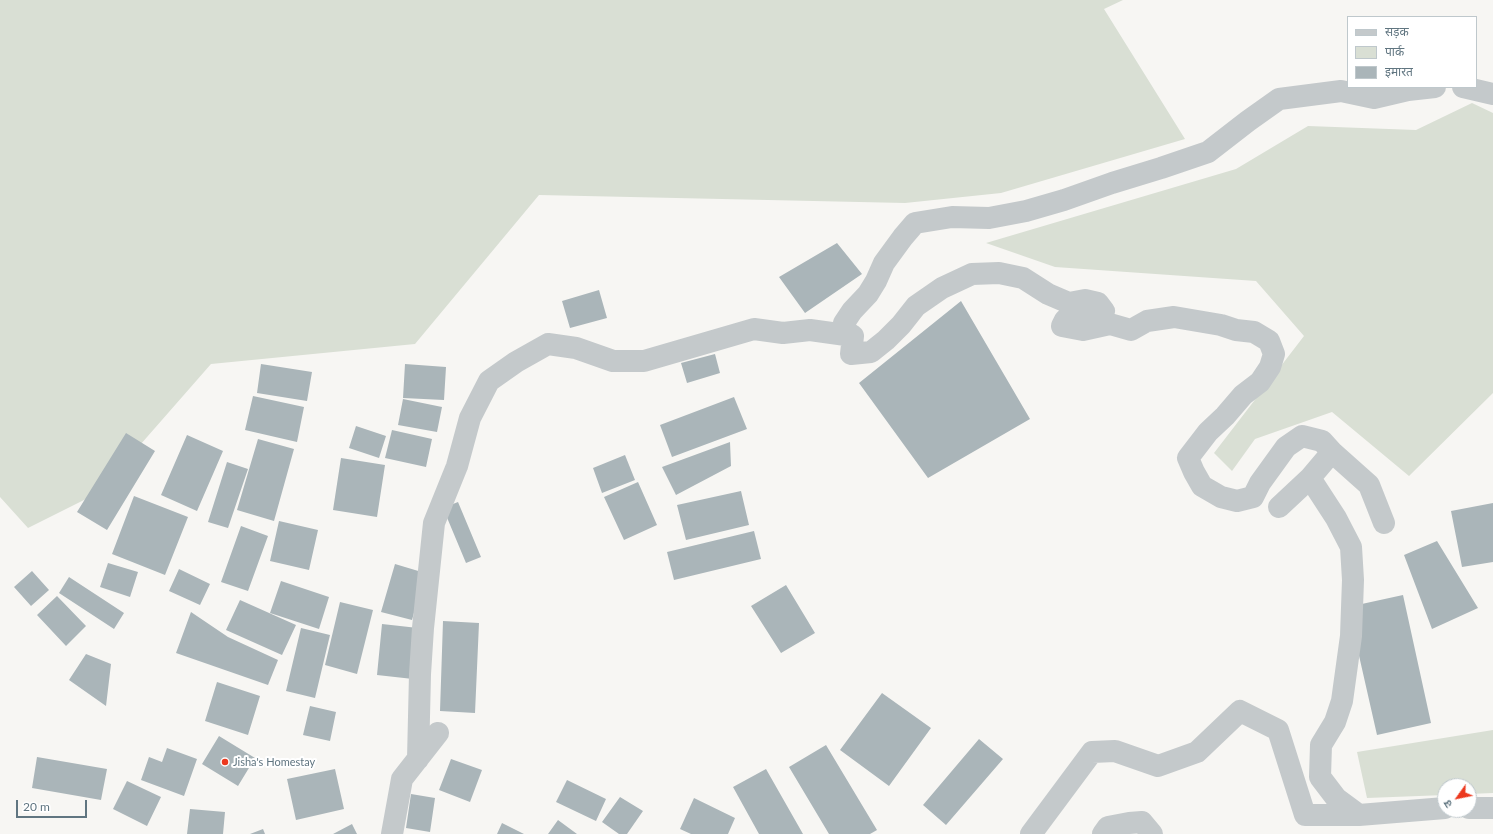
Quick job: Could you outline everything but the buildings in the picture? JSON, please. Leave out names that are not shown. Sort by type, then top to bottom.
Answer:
[{"type":"street","points":[[853,336],[843,329],[844,323],[868,294],[884,263],[903,237],[916,224],[952,217],[989,218],[1026,211],[1064,200],[1208,152],[1279,99],[1341,91],[1374,98],[1408,90],[1426,88]]},
{"type":"street","points":[[1467,88],[1493,94]]},
{"type":"street","points":[[853,336],[851,354],[871,352],[886,340],[916,306],[942,288],[972,274],[999,274],[1024,278],[1048,294],[1070,302],[1085,300],[1098,303],[1104,311],[1101,317],[1079,316],[1065,320],[1062,326],[1083,330],[1110,324],[1131,330],[1147,321],[1174,317],[1221,325],[1236,330],[1254,332],[1269,342],[1274,354],[1270,367],[1260,382],[1243,395],[1225,416],[1208,432],[1188,458],[1202,486],[1221,497],[1237,501],[1253,497],[1260,483],[1286,447],[1302,436],[1322,441],[1369,485],[1384,523]]},
{"type":"street","points":[[418,760],[420,674],[423,628],[434,523],[457,466],[470,418],[490,382],[516,362],[548,344],[576,348],[613,361],[644,360],[754,329],[783,333],[810,330],[853,336]]},
{"type":"street","points":[[1279,507],[1310,478],[1332,452]]},
{"type":"street","points":[[1310,478],[1336,518],[1351,547],[1353,580],[1351,636],[1342,701],[1335,722],[1321,745],[1320,778],[1336,798],[1359,815]]},
{"type":"street","points":[[1031,834],[1092,752],[1115,751],[1158,766],[1197,752],[1240,711],[1278,730],[1305,815],[1359,815],[1437,809]]},
{"type":"street","points":[[392,834],[402,780],[438,733]]},
{"type":"street","points":[[1477,808],[1493,808]]},
{"type":"street","points":[[1104,834],[1108,827],[1142,822],[1152,834]]},
{"type":"green space","points":[[0,0],[1123,0],[1104,9],[1185,139],[1001,193],[905,203],[539,195],[415,344],[211,364],[98,493],[28,528],[0,497]]},
{"type":"green space","points":[[1472,103],[1493,113],[1493,393],[1409,476],[1332,412],[1255,439],[1232,471],[1214,453],[1304,336],[1256,281],[1055,267],[986,243],[1236,169],[1308,126],[1416,130]]},
{"type":"green space","points":[[1493,730],[1493,793],[1477,794],[1477,778],[1437,778],[1437,795],[1367,798],[1357,752]]},
{"type":"place","name":"Jisha's Homestay","points":[[225,762]]}]
